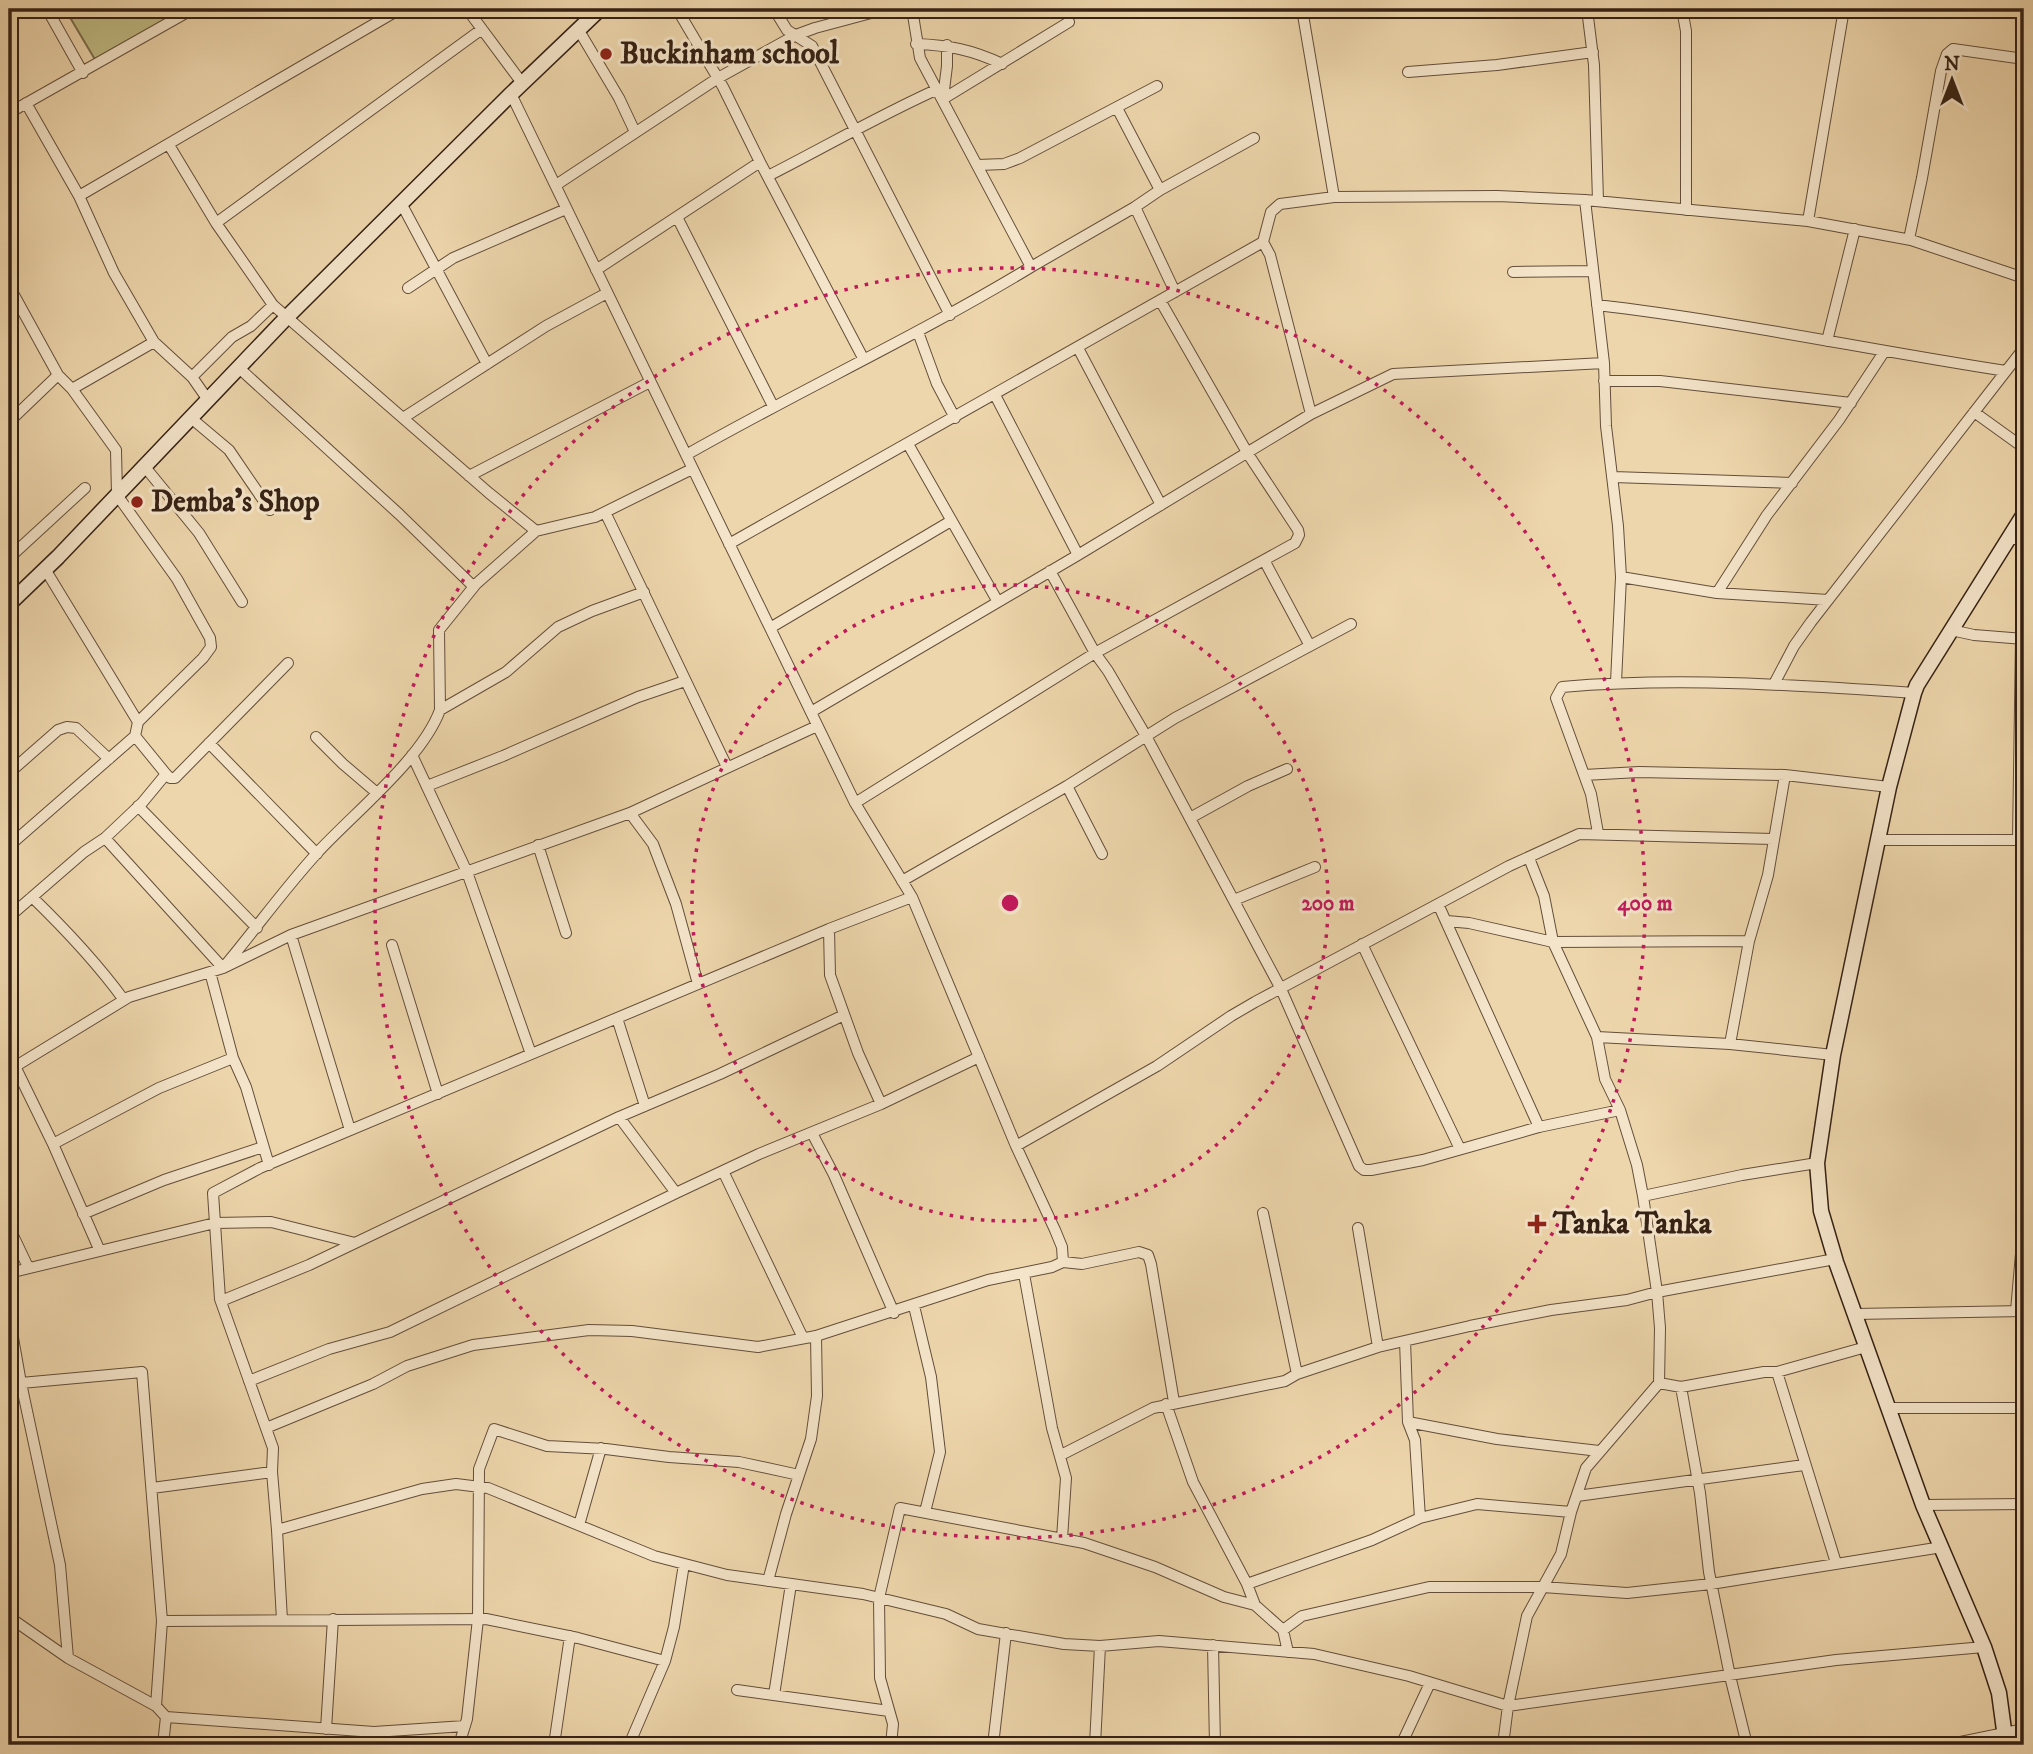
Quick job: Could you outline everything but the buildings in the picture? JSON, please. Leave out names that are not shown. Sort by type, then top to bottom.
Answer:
[{"type":"street","points":[[47,9],[83,73]]},
{"type":"street","points":[[9,113],[193,9]]},
{"type":"street","points":[[79,196],[400,9]]},
{"type":"street","points":[[467,9],[482,29],[516,88],[566,209],[855,803],[912,897],[1016,1146],[1055,1230],[1062,1247],[1063,1262]]},
{"type":"street","points":[[9,604],[145,467],[286,318],[516,88],[600,9]]},
{"type":"street","points":[[677,9],[718,78],[863,358]]},
{"type":"street","points":[[774,9],[787,30],[812,46],[950,315]]},
{"type":"street","points":[[556,185],[718,78],[796,35],[886,9]]},
{"type":"street","points":[[912,9],[920,58],[1031,267]]},
{"type":"street","points":[[1302,9],[1334,197]]},
{"type":"street","points":[[1587,9],[1593,52],[1598,201]]},
{"type":"street","points":[[1682,9],[1686,31],[1686,211]]},
{"type":"street","points":[[1808,221],[1844,9]]},
{"type":"street","points":[[768,176],[897,107],[940,94],[1002,64],[1069,22]]},
{"type":"street","points":[[216,223],[482,29]]},
{"type":"street","points":[[578,29],[619,97],[635,132]]},
{"type":"street","points":[[916,44],[947,45],[977,52],[1002,64]]},
{"type":"street","points":[[940,94],[947,65],[947,45]]},
{"type":"street","points":[[1909,239],[1941,71],[1947,54],[1953,49],[2024,59]]},
{"type":"street","points":[[1408,72],[1497,65],[1593,52]]},
{"type":"street","points":[[978,166],[1004,164],[1020,158],[1157,86]]},
{"type":"street","points":[[26,103],[79,196],[114,273],[154,342],[192,377],[208,400]]},
{"type":"street","points":[[1117,107],[1160,190]]},
{"type":"street","points":[[686,455],[863,358],[950,315],[1160,190],[1254,138]]},
{"type":"street","points":[[169,145],[216,223],[273,305],[536,531]]},
{"type":"street","points":[[596,270],[760,162]]},
{"type":"street","points":[[1311,414],[1270,256],[1263,242],[1271,212],[1280,204],[1334,197],[1497,196],[1598,201],[1686,211],[1719,211],[1808,221],[1909,239],[2024,278]]},
{"type":"street","points":[[1585,200],[1604,363],[1621,577],[1616,682]]},
{"type":"street","points":[[401,203],[438,268],[486,364]]},
{"type":"street","points":[[1135,207],[1175,292]]},
{"type":"street","points":[[408,288],[453,258],[566,209]]},
{"type":"street","points":[[677,217],[773,406]]},
{"type":"street","points":[[1828,341],[1855,229]]},
{"type":"street","points":[[729,544],[1263,242]]},
{"type":"street","points":[[1513,272],[1593,271]]},
{"type":"street","points":[[9,286],[58,375],[72,389],[116,450],[117,495],[177,579],[210,638],[211,647],[138,722],[135,736],[9,846]]},
{"type":"street","points":[[403,418],[545,326],[607,293]]},
{"type":"street","points":[[855,803],[1095,653],[1295,543],[1299,535],[1267,480],[1248,454],[1161,302]]},
{"type":"street","points":[[192,377],[232,337],[251,326],[273,305]]},
{"type":"street","points":[[1597,306],[1675,314],[2006,371]]},
{"type":"street","points":[[918,332],[937,384],[955,418]]},
{"type":"street","points":[[72,389],[154,342]]},
{"type":"street","points":[[1078,348],[1161,505]]},
{"type":"street","points":[[1774,684],[1794,646],[1828,600],[2024,348]]},
{"type":"street","points":[[1717,593],[1767,515],[1851,403],[1884,352]]},
{"type":"street","points":[[811,712],[1248,454],[1311,414],[1393,374],[1604,363]]},
{"type":"street","points":[[239,368],[474,586]]},
{"type":"street","points":[[9,422],[58,375]]},
{"type":"street","points":[[1604,380],[1660,381],[1851,403]]},
{"type":"street","points":[[469,476],[650,382]]},
{"type":"street","points":[[995,395],[1078,555]]},
{"type":"street","points":[[1974,412],[2024,448]]},
{"type":"street","points":[[191,418],[229,450],[270,510]]},
{"type":"street","points":[[908,444],[998,602]]},
{"type":"street","points":[[145,467],[199,533],[242,602]]},
{"type":"street","points":[[223,968],[317,854],[412,755],[436,720],[440,710],[439,630],[474,586],[536,531],[595,517],[692,469]]},
{"type":"street","points":[[1613,477],[1792,483]]},
{"type":"street","points":[[9,558],[85,488]]},
{"type":"street","points":[[605,512],[727,767]]},
{"type":"street","points":[[2006,1740],[1998,1693],[1984,1647],[1923,1505],[1835,1259],[1821,1210],[1817,1163],[1833,1055],[1877,840],[1914,693],[2024,513]]},
{"type":"street","points":[[770,628],[951,520]]},
{"type":"street","points":[[2008,539],[2024,539]]},
{"type":"street","points":[[1264,560],[1310,646]]},
{"type":"street","points":[[45,569],[138,722]]},
{"type":"street","points":[[1051,571],[1095,653],[1146,736],[1280,989],[1359,1166],[1364,1170],[1423,1160],[1539,1126],[1620,1110]]},
{"type":"street","points":[[1621,577],[1717,593],[1828,600]]},
{"type":"street","points":[[440,710],[506,672],[558,627],[644,592]]},
{"type":"street","points":[[902,881],[1067,786],[1146,736],[1350,624]]},
{"type":"street","points":[[1877,840],[2021,840],[2023,639],[1951,631]]},
{"type":"street","points":[[135,736],[166,774],[175,778],[288,663]]},
{"type":"street","points":[[427,786],[638,697],[685,681]]},
{"type":"street","points":[[1598,833],[1591,794],[1556,698],[1562,687],[1616,682],[1774,684],[1914,693]]},
{"type":"street","points":[[99,1249],[53,1144],[11,1059],[124,1000],[223,968],[291,935],[630,813],[817,726]]},
{"type":"street","points":[[9,774],[58,730],[67,727],[75,728],[109,759]]},
{"type":"street","points":[[316,737],[377,793]]},
{"type":"street","points":[[209,743],[317,854]]},
{"type":"street","points":[[412,755],[467,872],[531,1054]]},
{"type":"street","points":[[1190,818],[1248,786],[1287,769]]},
{"type":"street","points":[[1584,775],[1639,772],[1785,775],[1889,787]]},
{"type":"street","points":[[9,917],[105,838],[138,807],[166,774]]},
{"type":"street","points":[[1730,1044],[1749,941],[1768,875],[1785,775]]},
{"type":"street","points":[[1067,786],[1102,854]]},
{"type":"street","points":[[138,807],[257,928]]},
{"type":"street","points":[[630,813],[653,844],[676,904],[698,984]]},
{"type":"street","points":[[1016,1146],[1157,1066],[1231,1016],[1509,866],[1579,834],[1773,839]]},
{"type":"street","points":[[105,838],[223,968]]},
{"type":"street","points":[[538,845],[566,933]]},
{"type":"street","points":[[1503,1745],[1508,1706],[1527,1616],[1561,1555],[1571,1512],[1586,1468],[1659,1383],[1660,1328],[1657,1292],[1637,1165],[1620,1110],[1605,1079],[1597,1037],[1553,942],[1544,896],[1529,858]]},
{"type":"street","points":[[1234,901],[1315,867]]},
{"type":"street","points":[[32,897],[59,923],[124,1000]]},
{"type":"street","points":[[282,1620],[272,1472],[273,1448],[221,1301],[213,1193],[350,1130],[829,929],[912,897]]},
{"type":"street","points":[[1438,904],[1539,1126]]},
{"type":"street","points":[[1447,921],[1469,923],[1553,942],[1749,941]]},
{"type":"street","points":[[829,929],[830,975],[881,1104]]},
{"type":"street","points":[[291,935],[350,1130]]},
{"type":"street","points":[[1362,944],[1460,1149]]},
{"type":"street","points":[[392,945],[438,1094]]},
{"type":"street","points":[[210,972],[233,1058],[246,1087],[269,1165]]},
{"type":"street","points":[[221,1301],[309,1265],[619,1117],[844,1015]]},
{"type":"street","points":[[617,1018],[645,1106]]},
{"type":"street","points":[[1597,1037],[1730,1044],[1833,1055]]},
{"type":"street","points":[[249,1381],[329,1349],[390,1332],[723,1171],[881,1104],[979,1057]]},
{"type":"street","points":[[53,1144],[159,1088],[233,1058]]},
{"type":"street","points":[[619,1117],[676,1193]]},
{"type":"street","points":[[812,1133],[834,1175],[894,1313]]},
{"type":"street","points":[[83,1213],[164,1180],[263,1147]]},
{"type":"street","points":[[1643,1196],[1742,1175],[1817,1163]]},
{"type":"street","points":[[723,1171],[803,1338]]},
{"type":"street","points":[[1263,1213],[1297,1374]]},
{"type":"street","points":[[1855,1314],[2020,1311],[2024,1219]]},
{"type":"street","points":[[9,1273],[215,1223],[271,1223],[355,1243]]},
{"type":"street","points":[[9,1227],[28,1268]]},
{"type":"street","points":[[1358,1228],[1378,1347]]},
{"type":"street","points":[[266,1428],[373,1384],[407,1366],[473,1345],[589,1330],[632,1331],[758,1347],[816,1336],[894,1313],[988,1280],[1052,1268],[1063,1262],[1082,1264],[1139,1252],[1148,1255],[1161,1318],[1170,1403],[1193,1482],[1247,1584],[1255,1605]]},
{"type":"street","points":[[1061,1455],[1153,1408],[1285,1381],[1297,1374],[1405,1340],[1551,1310],[1627,1300],[1835,1259]]},
{"type":"street","points":[[1024,1274],[1052,1428],[1066,1478],[1062,1539]]},
{"type":"street","points":[[914,1306],[931,1377],[940,1452],[925,1512]]},
{"type":"street","points":[[9,1315],[60,1565],[68,1658]]},
{"type":"street","points":[[768,1581],[786,1514],[811,1439],[817,1396],[816,1336]]},
{"type":"street","points":[[1405,1340],[1408,1422],[1415,1440],[1420,1518]]},
{"type":"street","points":[[1659,1383],[1681,1387],[1764,1372],[1777,1373],[1866,1347]]},
{"type":"street","points":[[21,1383],[142,1372],[162,1621],[156,1706]]},
{"type":"street","points":[[1777,1373],[1836,1563]]},
{"type":"street","points":[[1681,1387],[1711,1584],[1747,1745]]},
{"type":"street","points":[[1888,1408],[2024,1408]]},
{"type":"street","points":[[1408,1422],[1497,1439],[1599,1451]]},
{"type":"street","points":[[501,1745],[460,1743],[465,1726],[478,1619],[479,1469],[494,1429],[547,1446],[601,1448],[739,1462],[799,1475]]},
{"type":"street","points":[[579,1525],[601,1448]]},
{"type":"street","points":[[1577,1496],[1804,1465]]},
{"type":"street","points":[[152,1488],[272,1472]]},
{"type":"street","points":[[277,1530],[422,1489],[456,1484],[478,1486],[654,1556],[727,1575],[879,1598],[946,1614],[978,1629],[1064,1644],[1100,1646],[1160,1641],[1314,1654],[1508,1706],[1836,1660],[1984,1647]]},
{"type":"street","points":[[1247,1584],[1372,1539],[1420,1518],[1478,1504],[1571,1512]]},
{"type":"street","points":[[1923,1505],[2024,1504]]},
{"type":"street","points":[[891,1745],[892,1724],[880,1678],[879,1598],[901,1508],[1084,1544],[1155,1567],[1224,1597],[1255,1605],[1283,1630],[1288,1652]]},
{"type":"street","points":[[1283,1630],[1302,1616],[1429,1587],[1543,1587],[1627,1593],[1711,1584],[1942,1547]]},
{"type":"street","points":[[629,1745],[665,1661],[674,1627],[684,1564]]},
{"type":"street","points":[[774,1695],[791,1584]]},
{"type":"street","points":[[9,1617],[68,1658],[156,1706],[166,1717],[374,1732],[465,1726]]},
{"type":"street","points":[[326,1729],[333,1619]]},
{"type":"street","points":[[162,1621],[478,1619],[570,1636],[665,1661]]},
{"type":"street","points":[[993,1745],[1006,1633]]},
{"type":"street","points":[[554,1745],[570,1636]]},
{"type":"street","points":[[1213,1645],[1215,1745]]},
{"type":"street","points":[[1095,1745],[1100,1646]]},
{"type":"street","points":[[1401,1745],[1430,1683]]},
{"type":"street","points":[[737,1690],[889,1711]]},
{"type":"street","points":[[163,1745],[166,1717]]},
{"type":"street","points":[[1946,1745],[2006,1740],[2024,1729]]},
{"type":"shaded area","points":[[65,9],[187,9],[97,63]]},
{"type":"place","name":"Buckinham school","points":[[606,54]]},
{"type":"place","name":"Demba's Shop","points":[[137,502]]},
{"type":"place","name":"Tanka Tanka","points":[[1537,1224]]}]
